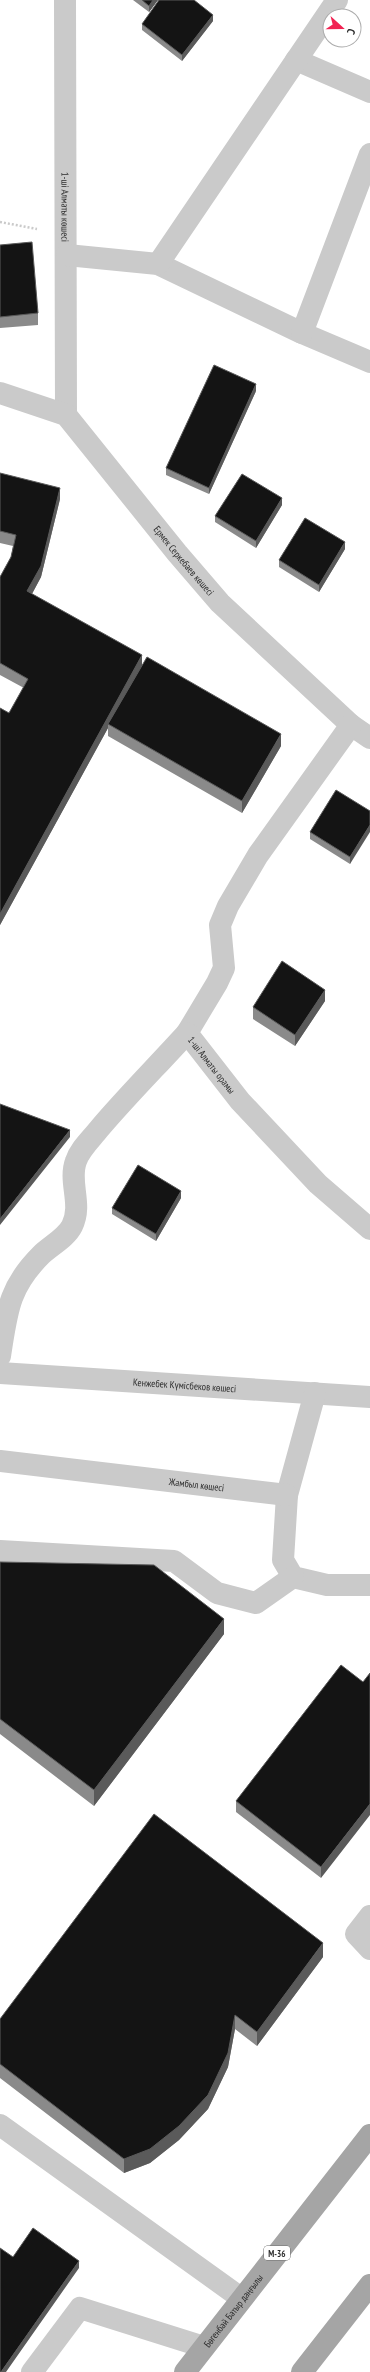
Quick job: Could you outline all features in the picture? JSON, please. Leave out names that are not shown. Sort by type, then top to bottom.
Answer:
[{"type":"main road","name":"Бөгенбай Батыр даңғылы","points":[[185,2372],[241,2298],[370,2135]]},
{"type":"main road","points":[[302,2372],[370,2285]]},
{"type":"street","name":"1-ші Алматы көшесі","points":[[65,0],[66,415]]},
{"type":"street","points":[[158,264],[337,0]]},
{"type":"street","points":[[296,60],[370,92]]},
{"type":"street","points":[[302,333],[370,154]]},
{"type":"street","points":[[66,244],[158,264],[302,333],[370,362]]},
{"type":"street","points":[[0,393],[66,415]]},
{"type":"street","name":"Ермек Серкебаев көшесі","points":[[66,415],[177,553],[220,603],[352,725],[370,738]]},
{"type":"street","name":"1-ші Алматы орамы","points":[[352,725],[258,855],[228,906],[220,925],[224,968],[217,983],[187,1033],[240,1100],[261,1123],[318,1184],[370,1229]]},
{"type":"street","points":[[0,1356],[7,1312],[13,1291],[29,1267],[51,1245],[65,1235],[75,1219],[78,1209],[74,1171],[80,1152],[114,1112],[187,1033]]},
{"type":"street","name":"Кенжебек Күмісбеков көшесі","points":[[0,1373],[315,1392],[370,1397]]},
{"type":"street","points":[[293,1577],[284,1560],[287,1495],[315,1392]]},
{"type":"street","name":"Жамбыл көшесі","points":[[0,1461],[287,1495]]},
{"type":"street","points":[[0,1551],[174,1561],[217,1593],[256,1603],[293,1577],[327,1584],[370,1585]]},
{"type":"street","points":[[370,1916],[356,1934],[370,1949]]},
{"type":"street","points":[[0,2125],[241,2298]]},
{"type":"street","points":[[32,2372],[80,2308],[204,2347]]},
{"type":"path","points":[[0,222],[66,244]]},
{"type":"building","points":[[142,0],[153,0],[149,6]]},
{"type":"building","points":[[159,0],[194,0],[213,15],[182,55],[142,24]]},
{"type":"building","points":[[32,242],[38,313],[0,317],[0,245]]},
{"type":"building","points":[[214,365],[256,384],[209,488],[166,468]]},
{"type":"building","points":[[0,473],[60,488],[41,566],[27,591],[142,655],[0,914],[0,708],[9,713],[28,679],[0,663],[0,577],[11,557],[16,535],[0,531]]},
{"type":"building","points":[[242,474],[282,498],[256,541],[215,516]]},
{"type":"building","points":[[305,518],[345,542],[319,585],[279,560]]},
{"type":"building","points":[[147,657],[281,734],[242,801],[108,724]]},
{"type":"building","points":[[336,790],[370,811],[370,825],[350,857],[310,832]]},
{"type":"building","points":[[282,961],[325,990],[295,1035],[253,1007]]},
{"type":"building","points":[[0,1104],[70,1130],[0,1219]]},
{"type":"building","points":[[138,1165],[181,1191],[156,1234],[112,1208]]},
{"type":"building","points":[[0,1562],[154,1565],[224,1619],[94,1790],[0,1719]]},
{"type":"building","points":[[341,1665],[363,1682],[370,1673],[370,1804],[321,1867],[236,1801]]},
{"type":"building","points":[[154,1814],[323,1943],[257,2032],[235,2015],[228,2053],[208,2095],[179,2126],[150,2149],[124,2159],[0,2064],[0,2019]]},
{"type":"building","points":[[33,2228],[79,2261],[0,2372],[0,2248],[13,2257]]}]
